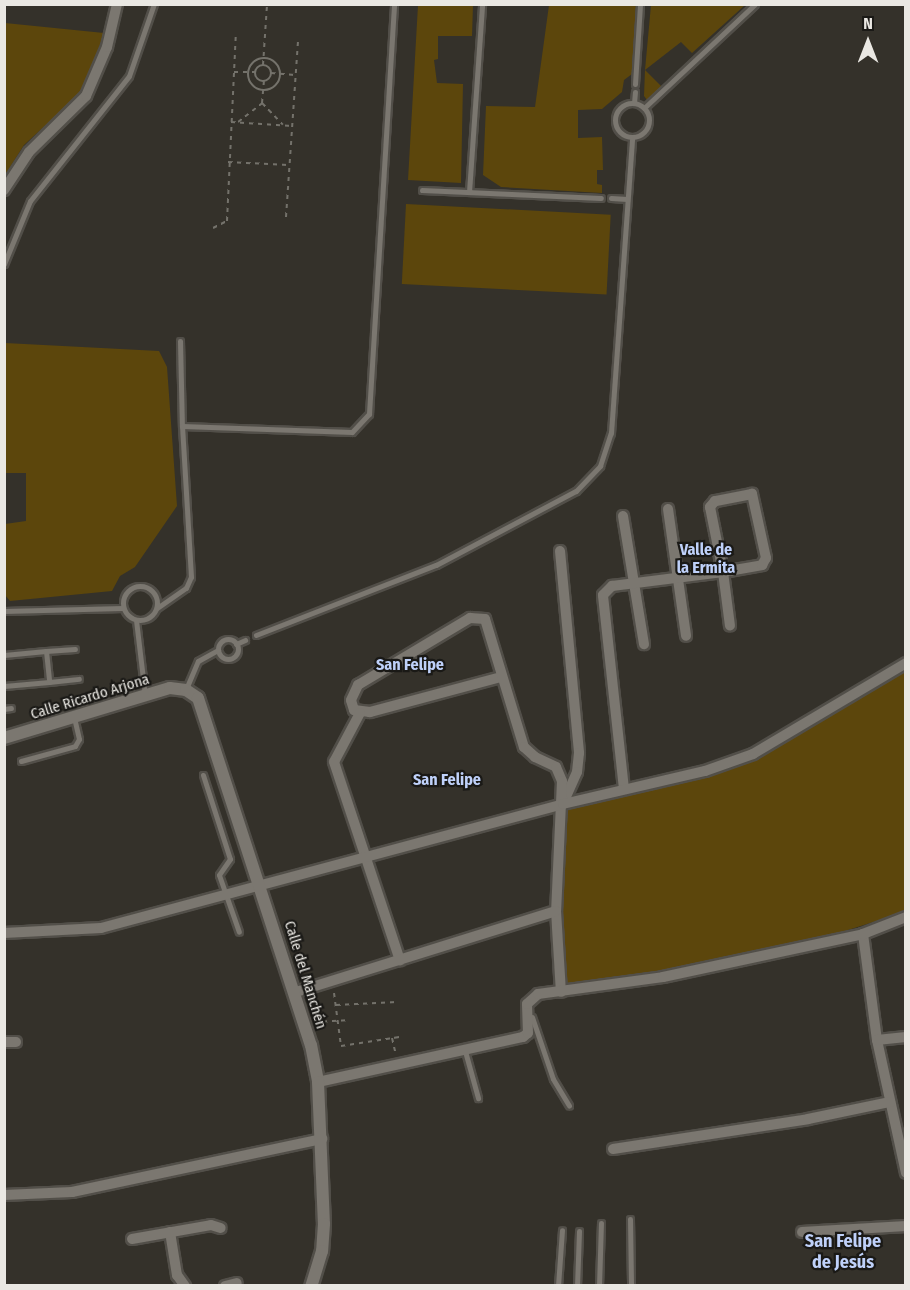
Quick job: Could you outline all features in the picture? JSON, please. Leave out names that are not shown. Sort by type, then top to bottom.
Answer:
[{"type":"street","points":[[4,190],[29,152],[86,96],[107,47],[117,4]]},
{"type":"street","points":[[624,789],[602,602],[606,589],[723,572],[762,565],[766,558],[752,494],[711,503],[723,572],[730,626]]},
{"type":"street","points":[[668,509],[686,636]]},
{"type":"street","points":[[623,516],[644,644]]},
{"type":"street","points":[[560,551],[579,753],[577,772],[562,804]]},
{"type":"street","points":[[360,713],[351,700],[358,685],[470,618],[478,616],[488,622],[501,677],[512,697],[527,751],[559,771],[562,804],[556,911],[561,992]]},
{"type":"street","points":[[4,933],[101,928],[562,804],[705,771],[753,754],[906,663]]},
{"type":"street","points":[[400,960],[334,762],[360,713],[501,677]]},
{"type":"street","name":"Calle Ricardo Arjona","points":[[4,738],[170,688],[186,690]]},
{"type":"street","name":"Calle del Manchén","points":[[186,690],[198,698],[210,726],[296,992],[318,1082],[322,1251],[310,1286]]},
{"type":"street","points":[[296,992],[556,911]]},
{"type":"street","points":[[318,1082],[399,1066],[526,1036],[526,1008],[535,995],[663,977],[863,933],[906,917]]},
{"type":"street","points":[[863,933],[877,1040],[906,1173]]},
{"type":"street","points":[[877,1040],[906,1037]]},
{"type":"street","points":[[613,1149],[808,1119],[890,1102]]},
{"type":"street","points":[[4,1195],[72,1192],[321,1139]]},
{"type":"street","points":[[132,1239],[211,1225],[221,1228]]},
{"type":"street","points":[[802,1232],[906,1226]]},
{"type":"street","points":[[170,1232],[177,1275],[185,1286]]},
{"type":"street","points":[[225,1286],[237,1283]]},
{"type":"lane","points":[[4,264],[30,201],[129,76],[154,4]]},
{"type":"lane","points":[[182,426],[352,432],[369,414],[394,4]]},
{"type":"lane","points":[[469,192],[482,4]]},
{"type":"lane","points":[[635,84],[640,4]]},
{"type":"lane","points":[[644,108],[755,4]]},
{"type":"lane","points":[[634,103],[635,92]]},
{"type":"lane","points":[[632,138],[619,133],[614,120],[620,108],[634,103],[644,108]]},
{"type":"lane","points":[[632,138],[648,127],[644,108]]},
{"type":"lane","points":[[256,635],[436,565],[576,491],[590,480],[600,466],[611,433],[632,138]]},
{"type":"lane","points":[[422,190],[602,198]]},
{"type":"lane","points":[[611,198],[627,199]]},
{"type":"lane","points":[[136,620],[145,620],[157,608],[186,588],[191,576],[182,426],[180,341]]},
{"type":"lane","points":[[123,608],[127,591],[144,586],[156,598],[157,608]]},
{"type":"lane","points":[[4,611],[123,608],[136,620],[145,696]]},
{"type":"lane","points":[[186,690],[198,661],[218,651],[225,640],[236,644],[245,640]]},
{"type":"lane","points":[[218,651],[223,658],[234,658],[236,644]]},
{"type":"lane","points":[[4,655],[75,649]]},
{"type":"lane","points":[[46,651],[49,682]]},
{"type":"lane","points":[[4,686],[79,679]]},
{"type":"lane","points":[[21,760],[75,746],[79,739],[74,717]]},
{"type":"lane","points":[[203,775],[230,859],[230,866],[219,875],[224,896],[239,932]]},
{"type":"lane","points":[[526,1008],[553,1079],[569,1106]]},
{"type":"lane","points":[[465,1051],[477,1098]]},
{"type":"lane","points":[[630,1219],[631,1286]]},
{"type":"lane","points":[[599,1286],[602,1223]]},
{"type":"lane","points":[[558,1286],[562,1230]]},
{"type":"lane","points":[[577,1286],[579,1231]]},
{"type":"path","points":[[234,72],[255,72],[263,65],[267,4]]},
{"type":"path","points":[[213,228],[226,221],[236,33]]},
{"type":"path","points":[[286,217],[298,39]]},
{"type":"path","points":[[264,57],[277,63],[280,74],[274,87],[263,90],[251,84],[247,73],[253,61],[264,57]]},
{"type":"path","points":[[263,65],[271,73],[296,75]]},
{"type":"path","points":[[255,72],[264,81]]},
{"type":"path","points":[[238,122],[262,103],[264,81],[271,73]]},
{"type":"path","points":[[262,103],[283,125]]},
{"type":"path","points":[[231,122],[292,126]]},
{"type":"path","points":[[228,162],[290,165]]},
{"type":"path","points":[[332,981],[341,1046],[399,1037]]},
{"type":"path","points":[[336,1005],[397,1002]]},
{"type":"path","points":[[305,1023],[346,1020]]},
{"type":"path","points":[[392,1038],[399,1066]]},
{"type":"shaded area","points":[[418,5],[473,5],[472,36],[438,36],[438,59],[434,60],[437,83],[463,84],[461,183],[408,180]]},
{"type":"shaded area","points":[[549,5],[636,5],[632,74],[624,80],[622,92],[602,109],[578,110],[578,138],[602,137],[603,170],[597,170],[597,184],[602,185],[602,193],[501,187],[483,175],[486,106],[535,107]]},
{"type":"shaded area","points":[[651,5],[745,5],[692,53],[681,42],[645,70]]},
{"type":"shaded area","points":[[5,23],[104,33],[85,89],[24,145],[5,175]]},
{"type":"shaded area","points":[[645,70],[663,88],[647,100],[644,96]]},
{"type":"shaded area","points":[[406,204],[611,215],[607,295],[402,284]]},
{"type":"shaded area","points":[[5,343],[159,351],[167,367],[177,506],[135,567],[120,576],[112,591],[10,601],[5,595],[5,524],[26,521],[26,473],[5,473]]},
{"type":"shaded area","points":[[905,665],[905,912],[810,942],[692,969],[565,990],[561,966],[563,806],[755,755]]},
{"type":"district","name":"Valle de la Ermita","points":[[706,559]]},
{"type":"district","name":"San Felipe","points":[[410,665]]},
{"type":"district","name":"San Felipe","points":[[447,780]]},
{"type":"district","name":"San Felipe de Jesús","points":[[843,1252]]}]
